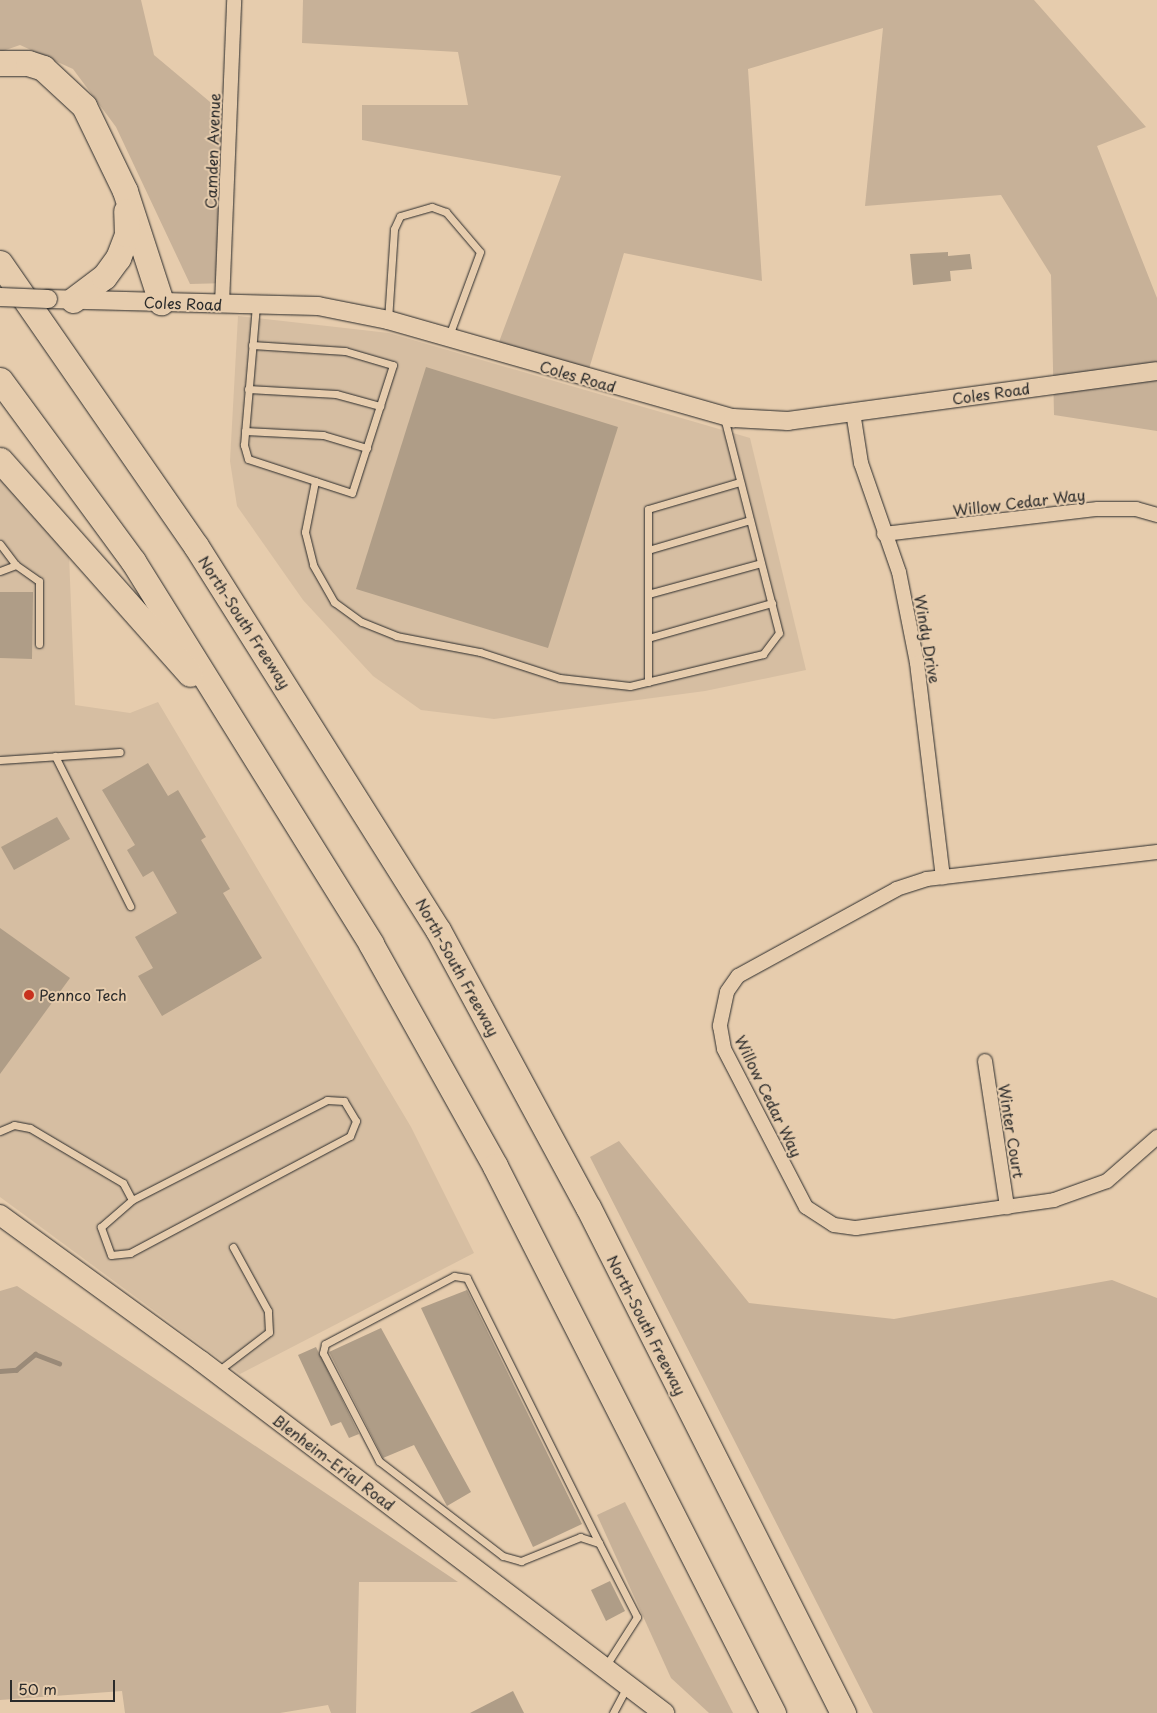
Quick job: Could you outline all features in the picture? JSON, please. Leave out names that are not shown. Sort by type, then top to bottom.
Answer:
[{"type":"highway","points":[[0,64],[28,63],[43,68],[84,106],[125,191],[161,302]]},
{"type":"highway","points":[[73,300],[104,277],[118,258],[127,234],[125,191]]},
{"type":"highway","name":"North-South Freeway","points":[[0,263],[196,546],[438,930],[588,1207],[843,1713]]},
{"type":"highway","points":[[0,380],[133,561],[246,738],[371,944],[495,1166],[773,1713]]},
{"type":"highway","points":[[0,460],[246,738]]},
{"type":"highway","points":[[754,1536],[858,1713]]},
{"type":"main road","name":"Blenheim-Erial Road","points":[[0,1215],[216,1372],[664,1713]]},
{"type":"street","name":"Camden Avenue","points":[[222,304],[234,0]]},
{"type":"street","name":"Coles Road","points":[[0,297],[318,306],[388,320],[724,417],[788,421],[1157,371]]},
{"type":"street","name":"Windy Drive","points":[[853,412],[860,463],[899,572],[917,663],[943,877]]},
{"type":"street","name":"Willow Cedar Way","points":[[884,534],[1098,509],[1136,509],[1157,515]]},
{"type":"street","name":"Willow Cedar Way","points":[[1157,852],[943,877],[859,907],[738,976],[720,1013],[724,1049],[806,1207],[834,1225],[856,1228],[1054,1200],[1107,1181],[1157,1138]]},
{"type":"street","name":"Winter Court","points":[[985,1061],[1007,1207]]},
{"type":"lane","points":[[388,320],[394,228],[400,216],[432,206],[446,212],[480,252],[448,338]]},
{"type":"lane","points":[[252,345],[345,351],[393,365],[352,493],[248,460],[245,431],[248,389],[252,345],[256,305]]},
{"type":"lane","points":[[248,389],[336,394],[380,406]]},
{"type":"lane","points":[[315,481],[305,532],[313,565],[334,602],[362,622],[396,636],[480,652],[560,678],[618,687],[648,682],[763,654],[779,633],[724,417]]},
{"type":"lane","points":[[245,431],[323,435],[367,448]]},
{"type":"lane","points":[[648,682],[648,509],[740,482]]},
{"type":"lane","points":[[648,550],[750,520]]},
{"type":"lane","points":[[0,544],[16,565],[39,580],[39,644]]},
{"type":"lane","points":[[648,594],[761,564]]},
{"type":"lane","points":[[0,571],[16,565]]},
{"type":"lane","points":[[648,638],[772,603]]},
{"type":"lane","points":[[0,760],[120,752]]},
{"type":"lane","points":[[55,756],[130,906]]},
{"type":"lane","points":[[327,1100],[344,1101],[356,1121],[350,1136],[130,1253],[111,1255],[101,1227],[132,1200],[327,1100]]},
{"type":"lane","points":[[0,1131],[14,1125],[30,1128],[122,1183],[132,1200]]},
{"type":"lane","points":[[216,1372],[269,1332],[268,1311],[233,1247]]},
{"type":"lane","points":[[599,1543],[580,1537],[521,1561],[503,1556],[385,1466],[323,1353],[325,1344],[454,1276],[467,1278],[638,1617],[605,1667]]},
{"type":"lane","points":[[613,1713],[628,1685]]},
{"type":"shaded area","points":[[0,0],[141,0],[154,55],[222,112],[229,283],[190,284],[116,127],[73,69],[20,45],[0,52]]},
{"type":"shaded area","points":[[303,0],[1034,0],[1146,127],[1097,146],[1157,298],[1157,431],[1054,415],[1051,275],[1001,195],[865,206],[883,28],[748,69],[762,281],[624,253],[586,379],[496,350],[561,176],[362,140],[362,105],[468,105],[458,52],[302,43]]},
{"type":"shaded area","points":[[238,316],[389,333],[750,438],[806,670],[705,691],[494,719],[421,710],[373,676],[303,600],[237,506],[230,461]]},
{"type":"shaded area","points":[[0,479],[69,555],[75,705],[130,713],[158,702],[411,1127],[474,1253],[240,1374],[0,1197]]},
{"type":"shaded area","points":[[619,1141],[749,1303],[894,1319],[1112,1280],[1157,1298],[1157,1713],[873,1713],[590,1157]]},
{"type":"shaded area","points":[[17,1286],[458,1582],[359,1582],[356,1713],[331,1713],[328,1705],[280,1713],[125,1713],[122,1691],[0,1700],[0,1291]]},
{"type":"shaded area","points":[[625,1502],[733,1713],[709,1713],[671,1678],[597,1515]]},
{"type":"building","points":[[948,252],[948,256],[970,254],[972,269],[950,271],[951,281],[913,285],[910,254]]},
{"type":"building","points":[[426,367],[618,427],[548,648],[356,589]]},
{"type":"building","points":[[0,592],[33,592],[32,659],[0,658]]},
{"type":"building","points":[[148,763],[168,796],[178,790],[206,837],[201,840],[230,889],[223,893],[262,958],[162,1016],[138,976],[153,968],[135,937],[177,913],[153,871],[143,877],[127,850],[135,845],[102,790]]},
{"type":"building","points":[[57,817],[70,839],[14,870],[1,847]]},
{"type":"building","name":"Pennco Tech","points":[[0,928],[70,978],[0,1074]]},
{"type":"building","points":[[467,1290],[582,1524],[533,1547],[421,1308]]},
{"type":"building","points":[[381,1328],[471,1492],[447,1506],[414,1445],[383,1458],[329,1352]]},
{"type":"building","points":[[316,1347],[359,1434],[349,1438],[341,1422],[331,1426],[298,1355]]},
{"type":"building","points":[[610,1581],[625,1611],[606,1621],[591,1590]]},
{"type":"building","points":[[513,1691],[524,1713],[470,1713]]},
{"type":"waterway","points":[[0,1371],[16,1370],[35,1354],[59,1363]]},
{"type":"place","name":"Pennco Tech","points":[[29,995]]}]
